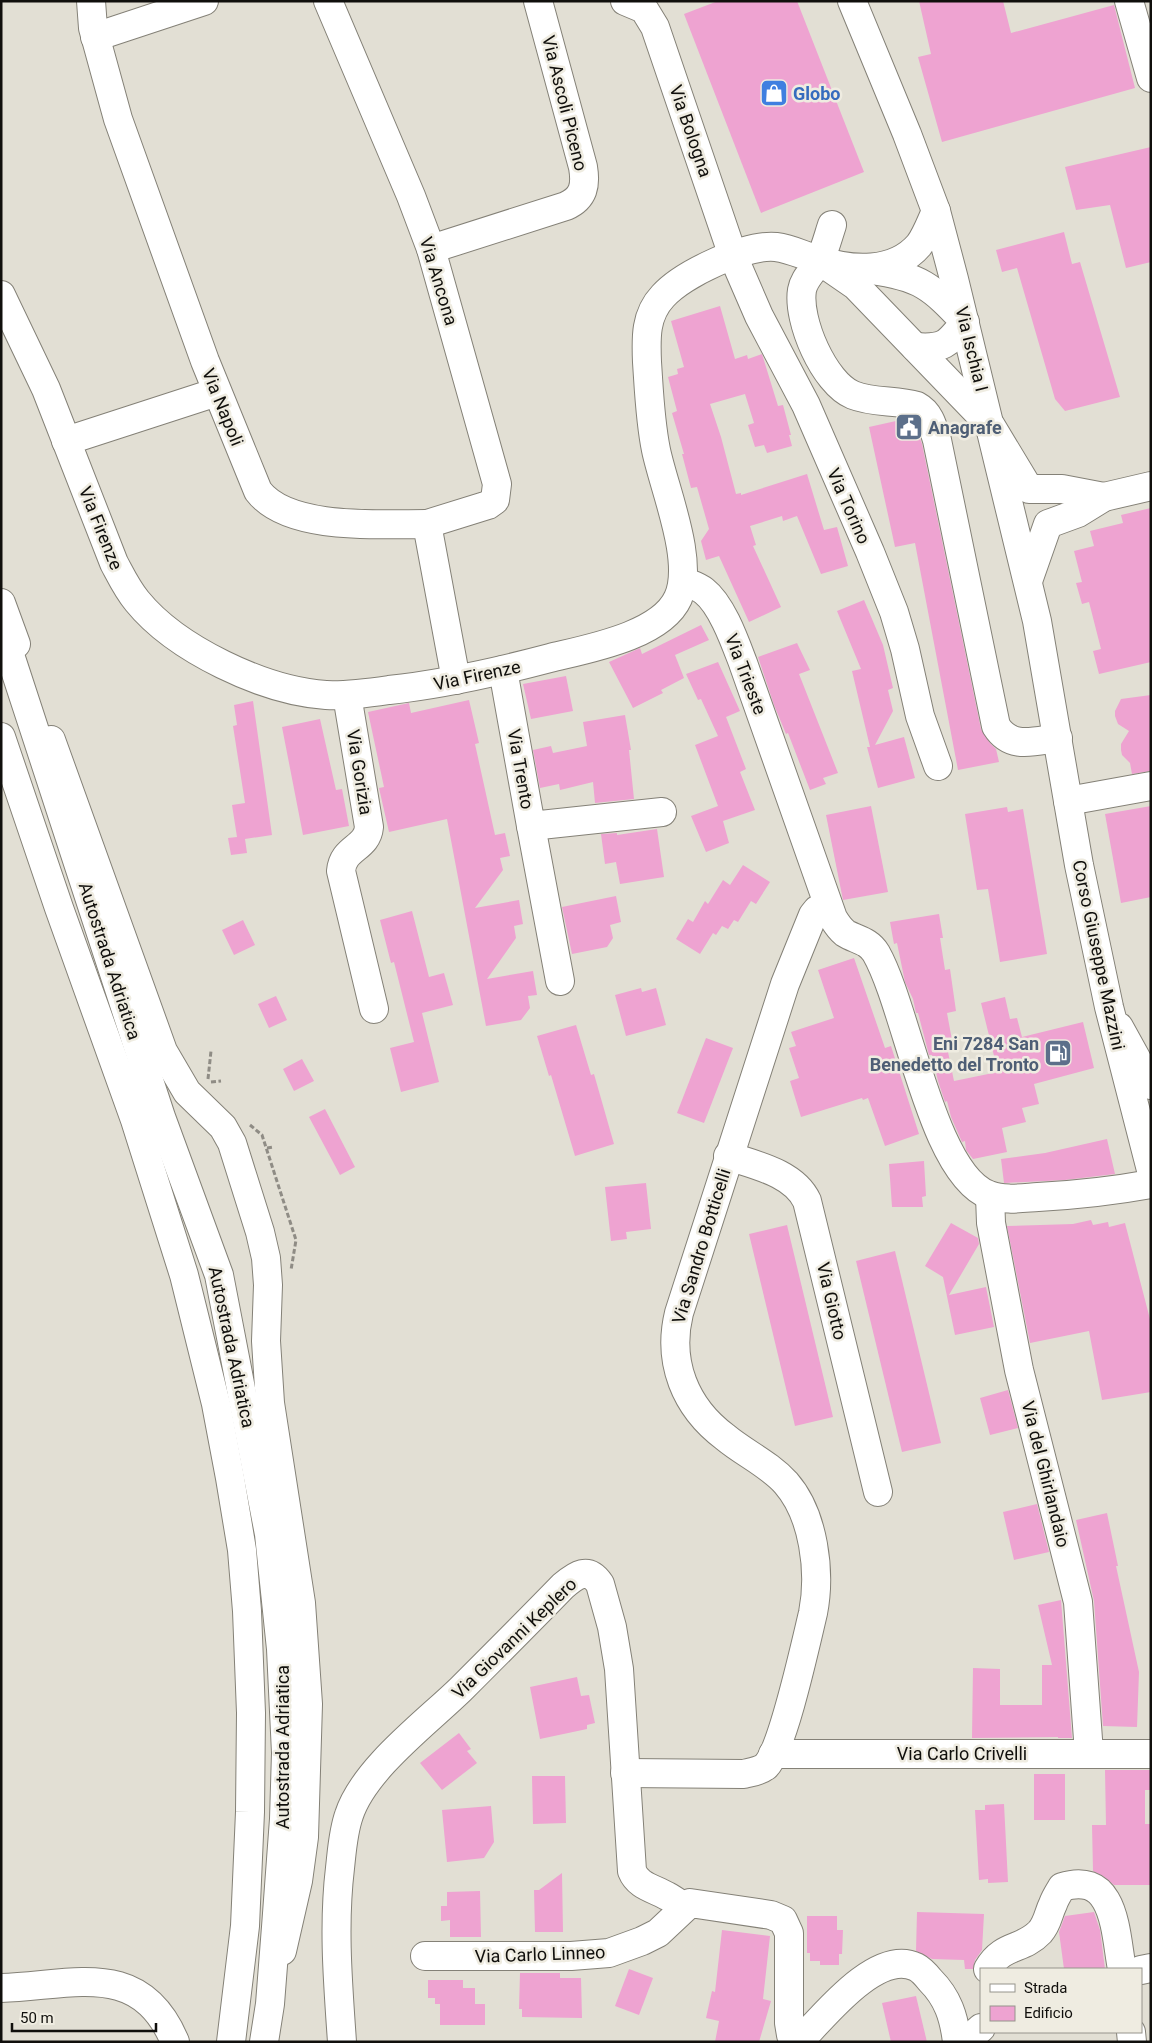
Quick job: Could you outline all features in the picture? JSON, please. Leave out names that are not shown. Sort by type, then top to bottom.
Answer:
[{"type":"main road","name":"Via Napoli","points":[[91,1],[91,20],[118,119],[217,392],[258,491],[269,503],[289,513],[313,520],[378,524],[426,524]]},
{"type":"main road","points":[[95,37],[204,1]]},
{"type":"main road","name":"Via Ancona","points":[[328,1],[411,196],[431,249],[497,484],[496,500],[488,505],[426,524]]},
{"type":"main road","name":"Via Ascoli Piceno","points":[[431,249],[566,206],[576,201],[582,192],[584,180],[582,167],[538,1]]},
{"type":"main road","name":"Via Ischia I","points":[[852,1],[907,134],[936,211],[1028,581],[1058,738]]},
{"type":"main road","points":[[1129,1],[1151,78]]},
{"type":"main road","name":"Via Bologna","points":[[642,4],[656,27],[733,256]]},
{"type":"main road","points":[[862,269],[886,266],[908,254],[919,245],[936,211]]},
{"type":"main road","points":[[832,225],[820,261],[806,279],[802,289],[805,321],[819,357],[830,377],[839,387],[854,396],[917,406],[923,409],[932,424],[959,543],[996,726],[1006,739],[1012,741],[1027,742],[1058,738]]},
{"type":"main road","name":"Via Firenze","points":[[1,295],[37,368],[114,563],[131,593],[150,615],[197,650],[241,673],[308,693],[347,695],[456,680],[502,670],[610,642],[650,626],[664,618],[672,610],[680,596],[683,581],[680,541],[664,485],[652,428],[647,347],[648,326],[653,309],[672,288],[692,274],[733,256],[758,248],[774,246],[797,251],[820,261]]},
{"type":"main road","name":"Via Torino","points":[[733,256],[756,309],[799,390],[873,560],[900,630],[920,716],[938,766]]},
{"type":"main road","points":[[820,261],[897,274],[929,287],[965,322],[949,343],[930,348],[915,348]]},
{"type":"main road","points":[[820,261],[856,286],[991,426],[1029,489]]},
{"type":"main road","points":[[66,441],[217,392]]},
{"type":"main road","points":[[1104,497],[1062,489],[1029,489],[1022,494],[1012,515],[1021,524],[1029,526],[1048,524],[1078,513],[1104,497],[1151,486]]},
{"type":"main road","points":[[426,524],[456,680]]},
{"type":"main road","points":[[1028,581],[1048,524]]},
{"type":"main road","name":"Via Trieste","points":[[683,581],[705,592],[720,611],[744,663],[828,905]]},
{"type":"main road","points":[[1,603],[163,1051],[187,1092],[223,1128],[232,1143],[264,1245],[267,1272],[266,1341],[269,1398],[301,1603],[308,1726],[301,1857],[292,1911],[270,2004]]},
{"type":"main road","name":"Autostrada Adriatica","points":[[1,622],[161,1117],[219,1275],[254,1451],[276,1584],[286,1723],[284,1819],[270,2004],[264,2042]]},
{"type":"main road","name":"Via Trento","points":[[502,670],[531,826],[662,812]]},
{"type":"main road","name":"Via Gorizia","points":[[347,695],[368,821],[366,838],[345,856],[341,871],[374,1009]]},
{"type":"main road","name":"Autostrada Adriatica","points":[[1,737],[56,899],[135,1120],[184,1275],[216,1404],[230,1478],[242,1550],[251,1706],[250,1812],[245,1926],[231,2042]]},
{"type":"main road","name":"Corso Giuseppe Mazzini","points":[[1058,738],[1079,865],[1109,1007],[1150,1160]]},
{"type":"main road","points":[[1068,801],[1151,786]]},
{"type":"main road","points":[[531,826],[560,981]]},
{"type":"main road","points":[[828,905],[838,926],[845,932],[864,940],[872,946],[890,987],[942,1140],[962,1172],[980,1190],[990,1196],[1014,1198],[1081,1195],[1151,1184]]},
{"type":"main road","name":"Via Sandro Botticelli","points":[[625,1773],[744,1774],[765,1767],[773,1754],[815,1605],[816,1568],[811,1539],[800,1505],[787,1484],[774,1472],[723,1436],[698,1409],[681,1380],[674,1350],[678,1313],[728,1156],[797,952],[813,915],[817,910],[828,905]]},
{"type":"main road","points":[[1109,1007],[1151,1085]]},
{"type":"main road","name":"Via Giotto","points":[[728,1156],[784,1177],[796,1185],[807,1201],[878,1492]]},
{"type":"main road","name":"Via del Ghirlandaio","points":[[990,1196],[991,1223],[1019,1370],[1078,1602],[1089,1753]]},
{"type":"main road","name":"Via Giovanni Keplero","points":[[342,2042],[337,1956],[337,1904],[345,1832],[352,1806],[380,1767],[460,1690],[562,1586],[581,1574],[590,1574],[600,1584],[614,1634],[619,1669],[633,1875],[641,1884],[668,1896],[684,1907]]},
{"type":"main road","name":"Via Carlo Crivelli","points":[[773,1754],[1151,1754]]},
{"type":"main road","points":[[989,1968],[1000,1953],[1030,1941],[1040,1932],[1047,1922],[1052,1905],[1062,1887],[1076,1882],[1098,1889],[1106,1897],[1111,1907],[1122,1968]]},
{"type":"main road","points":[[684,1907],[690,1903],[771,1915],[783,1920],[789,1933],[789,2023],[790,2035],[794,2042]]},
{"type":"main road","name":"Via Carlo Linneo","points":[[425,1956],[571,1956],[609,1953],[658,1933],[684,1907]]},
{"type":"main road","points":[[799,2042],[861,1981],[880,1969],[900,1964],[917,1967],[938,1988],[965,2036]]},
{"type":"main road","points":[[2,1989],[88,1982],[124,1987],[136,1992],[152,2005],[162,2016],[175,2042]]},
{"type":"path","points":[[208,1083],[221,1081]]},
{"type":"path","points":[[267,1148],[273,1147]]},
{"type":"building","name":"Globo","points":[[718,1],[797,1],[864,172],[761,213],[684,14]]},
{"type":"building","points":[[919,1],[1003,1],[1011,33],[1114,5],[1135,88],[942,142],[918,57],[931,54]]},
{"type":"building","points":[[1151,147],[1151,262],[1126,268],[1110,205],[1076,210],[1065,167]]},
{"type":"building","points":[[1064,232],[1072,264],[1080,262],[1120,397],[1065,411],[1055,399],[1017,268],[1002,272],[996,250]]},
{"type":"building","points":[[720,306],[735,359],[747,355],[748,359],[762,354],[778,406],[783,405],[792,446],[767,453],[764,445],[755,447],[748,425],[754,423],[745,394],[710,404],[736,494],[741,493],[741,495],[807,474],[824,530],[837,527],[848,566],[821,574],[797,516],[783,521],[782,516],[750,526],[756,545],[753,546],[781,607],[749,622],[719,556],[706,560],[701,541],[709,529],[697,487],[691,488],[682,454],[684,454],[672,413],[677,411],[668,377],[678,374],[677,369],[684,367],[671,321]]},
{"type":"building","points":[[905,419],[915,425],[922,444],[981,729],[996,749],[999,762],[958,770],[915,543],[895,547],[869,427]]},
{"type":"building","points":[[1151,508],[1151,662],[1099,674],[1093,651],[1101,649],[1089,602],[1082,604],[1076,583],[1082,582],[1074,551],[1094,546],[1090,531],[1123,523],[1121,515]]},
{"type":"building","points":[[864,600],[883,645],[893,688],[888,690],[893,711],[875,745],[904,737],[915,778],[878,788],[867,747],[870,747],[852,671],[861,669],[837,611]]},
{"type":"building","points":[[701,625],[709,640],[675,655],[684,678],[661,690],[663,693],[633,708],[609,662],[640,648],[642,654]]},
{"type":"building","points":[[797,643],[810,670],[799,674],[838,773],[823,778],[826,784],[810,790],[788,733],[786,734],[774,705],[758,657]]},
{"type":"building","points":[[718,662],[740,711],[726,717],[746,769],[740,772],[755,810],[723,821],[729,843],[706,852],[691,816],[718,806],[695,745],[718,736],[701,699],[698,700],[686,674]]},
{"type":"building","points":[[566,676],[573,711],[531,719],[523,684]]},
{"type":"building","points":[[1151,695],[1151,771],[1132,774],[1130,763],[1122,755],[1121,750],[1121,744],[1129,731],[1118,724],[1115,711],[1121,699]]},
{"type":"building","points":[[469,700],[479,743],[475,744],[495,835],[505,833],[510,856],[500,858],[503,870],[475,908],[519,900],[523,924],[514,926],[516,938],[487,979],[533,971],[537,995],[528,996],[530,1008],[521,1020],[486,1026],[447,819],[389,832],[379,788],[384,787],[368,712],[409,703],[411,713]]},
{"type":"building","points":[[253,701],[272,835],[245,839],[247,853],[231,855],[228,838],[237,837],[232,805],[245,803],[233,726],[237,725],[234,705]]},
{"type":"building","points":[[625,715],[631,750],[629,750],[634,799],[595,803],[593,782],[560,790],[559,784],[540,788],[533,750],[551,746],[553,753],[587,746],[583,722]]},
{"type":"building","points":[[320,719],[336,790],[342,789],[349,826],[303,835],[282,727]]},
{"type":"building","points":[[871,806],[888,892],[843,900],[826,815]]},
{"type":"building","points":[[1151,806],[1151,897],[1121,903],[1105,814]]},
{"type":"building","points":[[1007,807],[1008,812],[1023,809],[1047,954],[1000,962],[988,889],[977,890],[965,814]]},
{"type":"building","points":[[657,829],[664,877],[620,884],[616,862],[605,864],[601,834],[617,833],[617,835]]},
{"type":"building","points":[[743,865],[770,882],[756,904],[751,901],[738,922],[734,920],[728,929],[722,926],[716,935],[713,933],[700,954],[676,939],[688,919],[693,922],[705,901],[708,904],[723,880],[730,885]]},
{"type":"building","points":[[616,896],[621,922],[610,925],[613,938],[607,947],[572,954],[562,907]]},
{"type":"building","points":[[412,911],[429,977],[444,973],[453,1005],[422,1013],[439,1082],[401,1092],[390,1048],[414,1042],[394,962],[391,963],[380,920]]},
{"type":"building","points":[[939,914],[943,938],[940,938],[945,970],[950,969],[956,1011],[947,1013],[954,1051],[948,1052],[954,1081],[998,1072],[981,1003],[1005,997],[1010,1019],[1017,1018],[1022,1037],[1083,1022],[1094,1068],[1034,1084],[1039,1104],[1022,1108],[1026,1122],[1002,1128],[1007,1152],[973,1159],[966,1150],[965,1141],[962,1142],[951,1117],[947,1101],[945,1102],[932,1055],[929,1055],[918,1013],[916,1013],[913,999],[905,982],[897,943],[894,944],[890,922]]},
{"type":"building","points":[[243,920],[255,945],[234,955],[222,930]]},
{"type":"building","points":[[854,958],[885,1048],[891,1046],[919,1134],[885,1146],[868,1098],[863,1100],[862,1098],[801,1117],[790,1081],[799,1078],[789,1048],[796,1046],[791,1032],[834,1018],[818,970]]},
{"type":"building","points":[[641,988],[642,992],[656,988],[666,1025],[626,1036],[615,995]]},
{"type":"building","points":[[276,996],[287,1020],[269,1028],[258,1004]]},
{"type":"building","points":[[576,1025],[591,1075],[594,1074],[614,1144],[575,1156],[551,1075],[549,1076],[537,1036]]},
{"type":"building","points":[[706,1038],[733,1048],[704,1123],[677,1113]]},
{"type":"building","points":[[302,1059],[314,1081],[294,1091],[283,1069]]},
{"type":"building","points":[[325,1109],[355,1167],[340,1175],[309,1117]]},
{"type":"building","points":[[1107,1139],[1115,1174],[1065,1180],[1004,1183],[1001,1159],[1045,1153]]},
{"type":"building","points":[[924,1161],[926,1196],[922,1197],[923,1207],[892,1207],[889,1164]]},
{"type":"building","points":[[646,1183],[651,1229],[626,1232],[627,1239],[611,1241],[605,1187]]},
{"type":"building","points":[[1091,1220],[1093,1225],[1108,1222],[1109,1227],[1125,1223],[1151,1323],[1151,1392],[1102,1400],[1089,1331],[1030,1343],[1007,1226],[1073,1224]]},
{"type":"building","points":[[951,1223],[978,1238],[979,1244],[949,1295],[986,1287],[994,1327],[955,1335],[943,1277],[925,1266]]},
{"type":"building","points":[[787,1225],[833,1417],[795,1426],[749,1234]]},
{"type":"building","points":[[895,1251],[941,1443],[902,1452],[856,1261]]},
{"type":"building","points":[[1008,1390],[1018,1428],[990,1435],[980,1398]]},
{"type":"building","points":[[1037,1504],[1049,1552],[1014,1560],[1003,1512]]},
{"type":"building","points":[[1107,1513],[1118,1566],[1116,1566],[1139,1672],[1137,1727],[1103,1726],[1094,1601],[1076,1520]]},
{"type":"building","points":[[1061,1600],[1072,1738],[972,1738],[973,1668],[1000,1669],[1000,1705],[1042,1705],[1042,1665],[1052,1665],[1038,1605]]},
{"type":"building","points":[[577,1677],[581,1696],[589,1695],[595,1723],[587,1725],[587,1729],[540,1739],[530,1687]]},
{"type":"building","points":[[459,1733],[471,1749],[467,1751],[477,1763],[442,1790],[420,1763]]},
{"type":"building","points":[[1105,1770],[1151,1770],[1151,1790],[1145,1790],[1145,1824],[1151,1824],[1151,1885],[1114,1885],[1093,1871],[1092,1825],[1106,1825]]},
{"type":"building","points":[[1034,1774],[1065,1774],[1065,1820],[1034,1820]]},
{"type":"building","points":[[532,1776],[565,1776],[566,1823],[533,1824]]},
{"type":"building","points":[[1004,1804],[1008,1882],[988,1883],[988,1879],[979,1880],[975,1810],[985,1810],[985,1805]]},
{"type":"building","points":[[491,1806],[494,1842],[484,1858],[447,1862],[442,1810]]},
{"type":"building","points":[[562,1873],[563,1932],[535,1932],[534,1890],[539,1890]]},
{"type":"building","points":[[480,1891],[481,1937],[450,1937],[450,1920],[441,1921],[441,1906],[447,1906],[447,1892]]},
{"type":"building","points":[[917,1912],[984,1914],[982,1950],[975,1960],[973,1969],[965,1969],[964,1960],[932,1959],[916,1951]]},
{"type":"building","points":[[1094,1912],[1100,1930],[1105,1968],[1064,1968],[1059,1932],[1065,1916]]},
{"type":"building","points":[[807,1916],[837,1916],[837,1930],[843,1930],[842,1954],[839,1954],[839,1965],[820,1965],[820,1961],[810,1961],[810,1953],[807,1953]]},
{"type":"building","points":[[722,1930],[770,1936],[763,1999],[771,2001],[759,2042],[715,2042],[719,2021],[706,2018],[712,1991],[715,1992]]},
{"type":"building","points":[[629,1969],[653,1978],[639,2015],[615,2006]]},
{"type":"building","points":[[520,1973],[560,1973],[560,1978],[581,1978],[582,2018],[522,2017],[522,2009],[519,2009]]},
{"type":"building","points":[[428,1980],[463,1980],[463,1988],[475,1988],[475,2004],[485,2004],[485,2025],[440,2025],[440,2004],[435,2004],[435,1998],[428,1998]]},
{"type":"building","points":[[916,1996],[927,2042],[891,2042],[882,2003]]},
{"type":"place","name":"Globo","points":[[774,93]]},
{"type":"place","name":"Anagrafe","points":[[909,427]]},
{"type":"place","name":"Eni 7284 San Benedetto del Tronto","points":[[1058,1053]]}]
